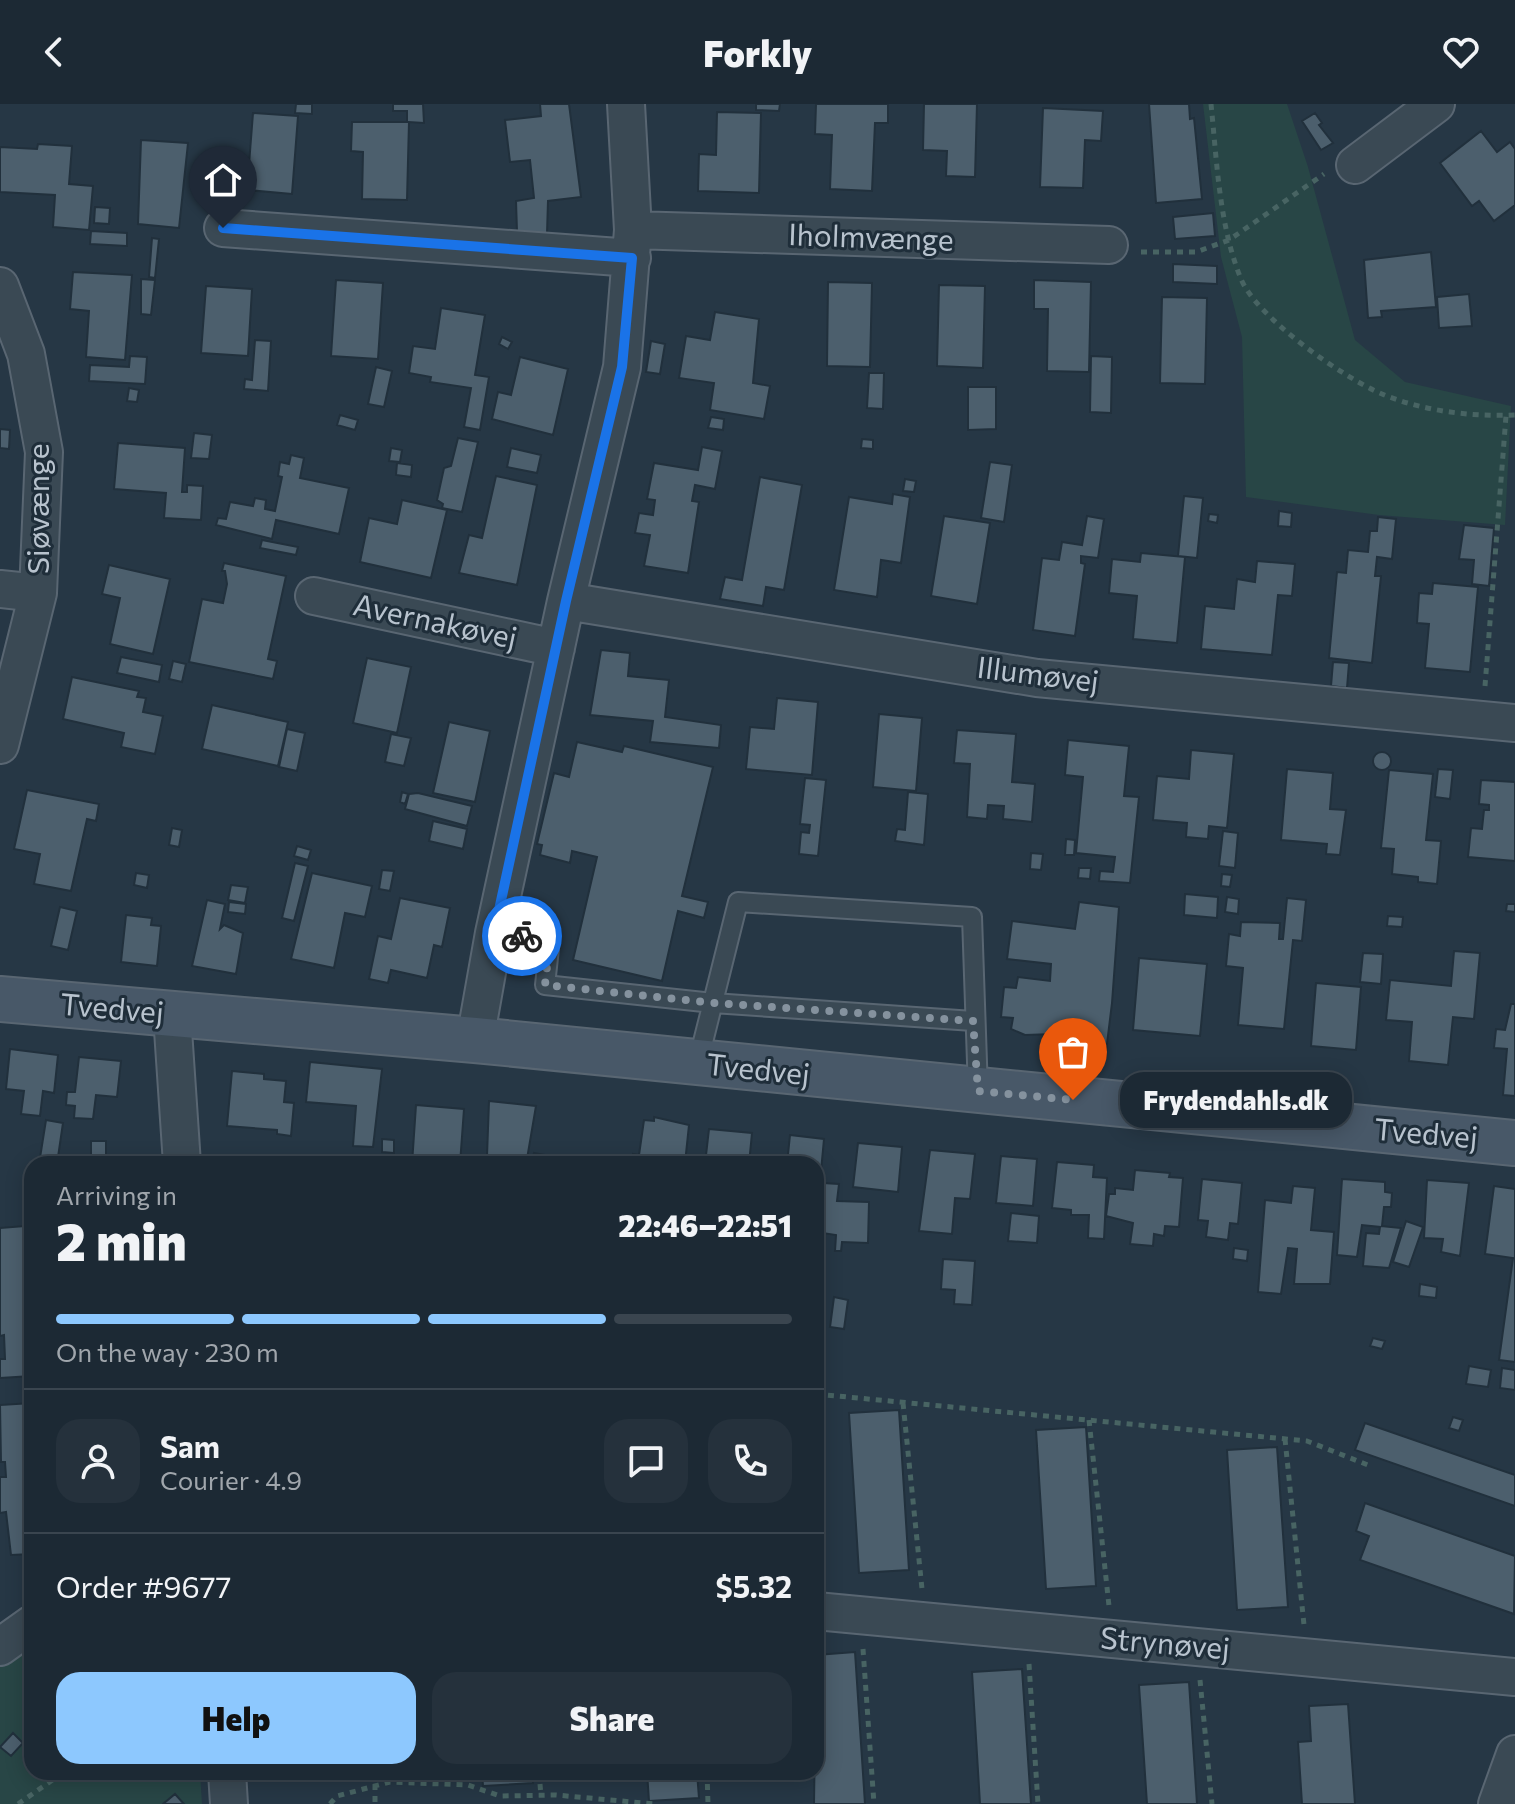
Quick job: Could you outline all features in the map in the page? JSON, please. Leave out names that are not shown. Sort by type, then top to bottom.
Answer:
[{"type":"street","name":"Avernakøvej","points":[[475,1040],[494,933],[566,601],[622,367],[632,244],[626,104]]},
{"type":"street","points":[[1355,165],[1436,104]]},
{"type":"street","points":[[223,228],[632,244]]},
{"type":"street","name":"Iholmvænge","points":[[632,244],[1109,245]]},
{"type":"street","name":"Siøvænge","points":[[0,286],[26,354],[44,452],[38,593],[0,745]]},
{"type":"street","name":"Siøvænge","points":[[0,589],[38,593]]},
{"type":"street","name":"Avernakøvej","points":[[314,596],[556,648]]},
{"type":"street","name":"Illumøvej","points":[[566,601],[1037,678],[1499,722]]},
{"type":"street","name":"Tvedvej","points":[[0,999],[475,1040],[1515,1143]]},
{"type":"street","points":[[172,1015],[181,1156]]},
{"type":"street","name":"Strynøvej","points":[[824,1612],[1515,1677]]},
{"type":"street","points":[[0,1647],[24,1630]]},
{"type":"street","points":[[1497,1804],[1515,1754]]},
{"type":"street","points":[[228,1780],[229,1804]]},
{"type":"lane","points":[[698,1064],[738,902],[972,917],[973,1021],[978,1091]]},
{"type":"lane","points":[[494,933],[550,939],[545,985],[713,1003],[973,1021]]},
{"type":"path","points":[[1211,104],[1229,240],[1242,282],[1268,316],[1301,344],[1382,394],[1443,411],[1515,415]]},
{"type":"path","points":[[1109,245],[1121,252],[1196,252],[1229,240],[1337,166],[1355,165]]},
{"type":"path","points":[[1499,722],[1506,416]]},
{"type":"path","points":[[824,1395],[1307,1441],[1368,1465]]},
{"type":"path","points":[[903,1403],[925,1621]]},
{"type":"path","points":[[1089,1420],[1113,1639]]},
{"type":"path","points":[[1285,1439],[1307,1657]]},
{"type":"path","points":[[860,1615],[874,1804]]},
{"type":"path","points":[[1027,1631],[1038,1804]]},
{"type":"path","points":[[1197,1647],[1212,1804]]},
{"type":"path","points":[[18,1804],[52,1780]]},
{"type":"path","points":[[540,1780],[541,1796]]},
{"type":"path","points":[[707,1780],[708,1804]]},
{"type":"path","points":[[375,1783],[375,1804]]},
{"type":"path","points":[[330,1804],[337,1796],[375,1783],[468,1785],[500,1796],[654,1804]]},
{"type":"green space","points":[[1203,104],[1287,104],[1308,167],[1355,340],[1405,382],[1511,406],[1505,525],[1379,515],[1246,497],[1242,337],[1221,257]]},
{"type":"green space","points":[[24,1641],[24,1780],[200,1780],[202,1804],[0,1804],[0,1658]]},
{"type":"building","points":[[296,104],[312,104],[312,114],[295,113]]},
{"type":"building","points":[[393,104],[423,104],[424,123],[409,122],[407,200],[362,199],[363,152],[351,151],[352,122],[407,122],[407,111],[393,111]]},
{"type":"building","points":[[540,104],[569,104],[581,197],[548,201],[547,234],[517,232],[516,201],[534,198],[530,160],[510,162],[505,120],[541,116]]},
{"type":"building","points":[[756,104],[780,104],[779,111],[756,110]]},
{"type":"building","points":[[816,104],[888,104],[888,123],[875,123],[872,191],[830,189],[832,135],[815,134]]},
{"type":"building","points":[[924,104],[977,104],[975,177],[946,176],[947,151],[923,150]]},
{"type":"building","points":[[1149,104],[1189,104],[1190,119],[1194,118],[1202,199],[1156,203]]},
{"type":"building","points":[[1043,108],[1103,111],[1101,141],[1085,140],[1083,188],[1040,187]]},
{"type":"building","points":[[717,112],[761,113],[759,193],[698,191],[699,154],[716,155]]},
{"type":"building","points":[[253,113],[298,116],[292,194],[247,190]]},
{"type":"building","points":[[1315,113],[1322,123],[1319,125],[1333,143],[1321,150],[1302,121]]},
{"type":"building","points":[[1481,131],[1497,152],[1510,142],[1515,149],[1515,205],[1494,221],[1479,201],[1472,206],[1440,163]]},
{"type":"building","points":[[141,140],[188,143],[179,228],[138,224]]},
{"type":"building","points":[[38,144],[72,146],[69,184],[93,186],[89,230],[53,227],[55,195],[0,192],[0,147],[37,149]]},
{"type":"building","points":[[95,207],[110,208],[109,224],[94,223]]},
{"type":"building","points":[[1213,213],[1215,236],[1175,239],[1173,217]]},
{"type":"building","points":[[91,231],[127,233],[127,246],[90,244]]},
{"type":"building","points":[[152,238],[159,239],[155,278],[149,277]]},
{"type":"building","points":[[1431,252],[1436,307],[1381,311],[1382,317],[1368,318],[1364,260]]},
{"type":"building","points":[[1173,264],[1217,266],[1217,284],[1173,282]]},
{"type":"building","points":[[73,272],[132,275],[125,360],[86,357],[89,311],[70,309]]},
{"type":"building","points":[[141,279],[155,280],[151,315],[141,314]]},
{"type":"building","points":[[336,280],[383,283],[378,359],[331,356]]},
{"type":"building","points":[[1034,280],[1091,282],[1089,372],[1047,371],[1048,309],[1034,309]]},
{"type":"building","points":[[828,282],[872,283],[870,367],[827,366]]},
{"type":"building","points":[[939,285],[985,286],[983,368],[937,366]]},
{"type":"building","points":[[206,286],[252,289],[248,356],[201,353]]},
{"type":"building","points":[[1469,294],[1472,326],[1439,328],[1437,297]]},
{"type":"building","points":[[1162,297],[1207,298],[1205,384],[1160,383]]},
{"type":"building","points":[[441,308],[485,315],[475,375],[489,377],[480,430],[464,427],[471,388],[430,382],[431,377],[409,373],[413,346],[435,349]]},
{"type":"building","points":[[715,312],[759,319],[753,383],[770,386],[764,419],[710,410],[714,383],[679,378],[686,336],[710,340]]},
{"type":"building","points":[[502,337],[512,342],[508,349],[499,344]]},
{"type":"building","points":[[255,340],[271,341],[268,391],[244,389],[245,379],[252,380]]},
{"type":"building","points":[[651,341],[665,344],[660,374],[646,372]]},
{"type":"building","points":[[130,356],[147,357],[145,384],[89,381],[90,365],[129,367]]},
{"type":"building","points":[[1091,356],[1112,357],[1111,413],[1090,412]]},
{"type":"building","points":[[520,357],[568,369],[553,435],[492,419],[498,392],[511,395]]},
{"type":"building","points":[[376,367],[392,371],[384,407],[368,404]]},
{"type":"building","points":[[869,373],[884,373],[883,409],[867,408]]},
{"type":"building","points":[[968,387],[996,387],[996,429],[968,430]]},
{"type":"building","points":[[129,388],[139,390],[137,402],[127,401]]},
{"type":"building","points":[[340,415],[358,420],[355,430],[337,425]]},
{"type":"building","points":[[711,417],[724,419],[723,430],[708,428]]},
{"type":"building","points":[[0,429],[10,430],[9,449],[0,448]]},
{"type":"building","points":[[194,433],[212,435],[209,459],[191,458]]},
{"type":"building","points":[[458,438],[478,442],[462,512],[442,508],[443,504],[437,500],[444,468],[451,466]]},
{"type":"building","points":[[862,439],[873,440],[873,449],[861,448]]},
{"type":"building","points":[[118,443],[185,448],[182,492],[187,492],[187,485],[203,486],[201,520],[164,518],[166,493],[114,489]]},
{"type":"building","points":[[702,447],[722,451],[715,489],[695,485],[692,501],[699,502],[688,573],[644,566],[650,535],[635,533],[639,513],[653,515],[655,500],[647,499],[654,463],[698,470]]},
{"type":"building","points":[[391,448],[402,450],[400,462],[389,461]]},
{"type":"building","points":[[511,448],[541,455],[537,473],[507,467]]},
{"type":"building","points":[[291,455],[304,458],[300,478],[349,488],[339,534],[276,520],[272,539],[216,525],[218,518],[226,519],[230,502],[253,506],[255,498],[266,500],[265,509],[275,511],[282,477],[278,476],[280,462],[289,464]]},
{"type":"building","points":[[990,462],[1012,465],[1004,522],[981,518]]},
{"type":"building","points":[[397,463],[412,465],[411,477],[396,475]]},
{"type":"building","points":[[496,476],[537,485],[517,585],[459,573],[469,535],[482,538]]},
{"type":"building","points":[[760,477],[802,485],[784,590],[766,587],[763,606],[720,599],[725,577],[742,580]]},
{"type":"building","points":[[905,479],[916,481],[914,492],[903,491]]},
{"type":"building","points":[[893,494],[910,497],[901,563],[881,560],[877,597],[834,590],[849,497],[892,504]]},
{"type":"building","points":[[1184,496],[1203,498],[1197,558],[1178,556]]},
{"type":"building","points":[[402,500],[447,510],[431,578],[360,562],[369,518],[397,524]]},
{"type":"building","points":[[1279,511],[1292,513],[1291,527],[1278,526]]},
{"type":"building","points":[[1209,514],[1218,515],[1217,523],[1208,521]]},
{"type":"building","points":[[944,516],[990,523],[977,604],[931,596]]},
{"type":"building","points":[[1087,516],[1104,519],[1098,558],[1081,556],[1081,563],[1085,564],[1075,636],[1033,630],[1042,558],[1059,560],[1062,542],[1082,545]]},
{"type":"building","points":[[1378,517],[1396,519],[1392,559],[1377,557],[1375,576],[1381,576],[1372,663],[1329,658],[1337,572],[1346,573],[1348,550],[1368,552],[1370,531],[1377,531]]},
{"type":"building","points":[[1464,525],[1494,528],[1489,586],[1472,584],[1474,560],[1459,559]]},
{"type":"building","points":[[262,540],[298,547],[296,555],[260,548]]},
{"type":"building","points":[[1141,553],[1185,557],[1177,643],[1133,639],[1137,596],[1109,593],[1112,559],[1140,562]]},
{"type":"building","points":[[1257,561],[1295,564],[1292,596],[1278,595],[1272,655],[1201,649],[1205,606],[1234,609],[1237,579],[1255,582]]},
{"type":"building","points":[[224,563],[286,576],[268,659],[277,661],[273,679],[189,662],[202,599],[223,603],[227,584],[225,571],[222,571]]},
{"type":"building","points":[[109,565],[170,579],[153,654],[110,644],[120,598],[102,594]]},
{"type":"building","points":[[1433,583],[1478,587],[1470,672],[1425,668],[1429,624],[1417,623],[1419,593],[1432,594]]},
{"type":"building","points":[[601,650],[630,653],[628,676],[669,680],[665,717],[721,725],[719,748],[650,742],[653,721],[590,715]]},
{"type":"building","points":[[121,657],[162,665],[159,682],[117,673]]},
{"type":"building","points":[[367,658],[411,667],[397,733],[353,723]]},
{"type":"building","points":[[173,661],[186,664],[182,682],[169,679]]},
{"type":"building","points":[[1333,662],[1349,663],[1347,688],[1331,686]]},
{"type":"building","points":[[72,677],[139,691],[137,697],[146,698],[143,712],[163,716],[155,754],[121,747],[124,733],[63,719]]},
{"type":"building","points":[[777,698],[818,702],[812,775],[746,769],[750,727],[774,729]]},
{"type":"building","points":[[212,705],[288,722],[278,766],[202,749]]},
{"type":"building","points":[[879,714],[922,718],[916,791],[873,787]]},
{"type":"building","points":[[449,722],[490,731],[475,802],[433,793]]},
{"type":"building","points":[[287,729],[305,733],[297,771],[279,767]]},
{"type":"building","points":[[957,730],[1016,734],[1012,782],[1035,784],[1032,822],[1003,819],[1004,806],[988,805],[987,819],[967,817],[970,764],[954,763]]},
{"type":"building","points":[[391,734],[411,738],[404,766],[385,762]]},
{"type":"building","points":[[1068,740],[1129,746],[1124,796],[1139,797],[1130,883],[1099,881],[1100,871],[1113,872],[1115,857],[1076,853],[1083,777],[1065,775]]},
{"type":"building","points":[[577,742],[622,752],[624,746],[713,767],[682,896],[708,902],[704,918],[678,911],[662,981],[573,960],[597,857],[572,851],[570,863],[540,855],[542,845],[537,844],[554,773],[569,777]]},
{"type":"building","points":[[1191,750],[1234,754],[1227,828],[1209,826],[1208,839],[1186,837],[1187,823],[1153,820],[1157,776],[1189,779]]},
{"type":"building","points":[[1382,752],[1391,761],[1382,770],[1373,761]]},
{"type":"building","points":[[1287,769],[1333,773],[1330,809],[1346,810],[1340,855],[1326,854],[1327,844],[1281,840]]},
{"type":"building","points":[[1438,769],[1453,770],[1450,799],[1435,797]]},
{"type":"building","points":[[1389,770],[1433,774],[1426,840],[1441,841],[1437,884],[1418,882],[1418,877],[1392,874],[1394,849],[1381,848]]},
{"type":"building","points":[[805,778],[826,780],[818,856],[799,854],[801,832],[809,833],[810,825],[800,824]]},
{"type":"building","points":[[1481,780],[1515,782],[1515,861],[1468,857],[1471,828],[1482,829],[1484,810],[1489,810],[1489,805],[1479,804]]},
{"type":"building","points":[[27,790],[99,804],[96,821],[87,819],[71,891],[34,884],[40,854],[14,849]]},
{"type":"building","points":[[402,792],[408,794],[405,804],[400,802]]},
{"type":"building","points":[[908,792],[928,794],[924,845],[895,841],[897,829],[905,830]]},
{"type":"building","points":[[418,793],[472,806],[467,826],[405,809],[409,794]]},
{"type":"building","points":[[433,821],[467,829],[463,849],[429,841]]},
{"type":"building","points":[[172,828],[182,830],[179,847],[169,845]]},
{"type":"building","points":[[1223,831],[1238,833],[1235,868],[1219,866]]},
{"type":"building","points":[[1066,839],[1075,840],[1074,855],[1065,855]]},
{"type":"building","points":[[297,846],[311,850],[308,860],[294,856]]},
{"type":"building","points":[[1031,853],[1043,854],[1041,870],[1030,869]]},
{"type":"building","points":[[295,863],[308,866],[294,921],[282,918]]},
{"type":"building","points":[[1079,868],[1091,868],[1090,879],[1078,878]]},
{"type":"building","points":[[382,870],[394,871],[390,891],[379,889]]},
{"type":"building","points":[[136,873],[149,875],[147,888],[134,885]]},
{"type":"building","points":[[312,873],[372,886],[365,917],[345,913],[334,968],[291,959]]},
{"type":"building","points":[[1222,874],[1232,875],[1230,887],[1221,886]]},
{"type":"building","points":[[231,885],[248,887],[245,903],[228,900]]},
{"type":"building","points":[[1185,894],[1218,897],[1217,918],[1184,915]]},
{"type":"building","points":[[1227,897],[1239,899],[1238,914],[1225,912]]},
{"type":"building","points":[[400,898],[450,908],[442,947],[434,945],[427,978],[391,970],[388,983],[369,979],[378,936],[391,939]]},
{"type":"building","points":[[1287,898],[1306,900],[1302,941],[1293,940],[1284,1029],[1238,1025],[1243,968],[1226,966],[1229,934],[1240,936],[1241,922],[1280,923],[1279,939],[1283,939]]},
{"type":"building","points":[[207,900],[225,904],[220,929],[224,925],[243,933],[236,974],[192,966]]},
{"type":"building","points":[[229,902],[246,904],[245,914],[228,912]]},
{"type":"building","points":[[1079,902],[1119,907],[1112,1003],[1105,1060],[1102,1060],[1101,1067],[1059,1062],[1052,1053],[1054,1034],[1025,1035],[1011,1029],[1013,1018],[1001,1017],[1004,987],[1016,988],[1018,977],[1050,981],[1051,964],[1007,959],[1012,921],[1075,929]]},
{"type":"building","points":[[1507,904],[1515,904],[1515,912],[1506,911]]},
{"type":"building","points":[[60,907],[77,911],[68,950],[51,946]]},
{"type":"building","points":[[126,915],[152,918],[151,925],[161,926],[157,966],[121,962]]},
{"type":"building","points":[[1388,916],[1403,917],[1402,927],[1387,926]]},
{"type":"building","points":[[1454,951],[1480,953],[1474,1019],[1453,1017],[1448,1065],[1409,1061],[1412,1022],[1386,1020],[1390,980],[1451,986]]},
{"type":"building","points":[[1363,953],[1383,954],[1381,984],[1360,982]]},
{"type":"building","points":[[1139,958],[1207,964],[1200,1036],[1133,1030]]},
{"type":"building","points":[[1316,983],[1361,987],[1356,1050],[1311,1046]]},
{"type":"building","points":[[1511,1004],[1515,1004],[1515,1096],[1503,1095],[1507,1049],[1494,1048],[1496,1029],[1505,1030]]},
{"type":"building","points":[[10,1049],[58,1055],[54,1093],[43,1091],[40,1116],[21,1114],[24,1091],[6,1089]]},
{"type":"building","points":[[79,1057],[121,1061],[117,1097],[96,1095],[93,1119],[74,1118],[75,1106],[66,1105],[67,1092],[75,1092]]},
{"type":"building","points":[[310,1062],[382,1069],[373,1147],[353,1146],[356,1106],[306,1102]]},
{"type":"building","points":[[232,1071],[264,1074],[264,1079],[286,1081],[284,1102],[294,1103],[291,1136],[277,1134],[277,1130],[227,1126]]},
{"type":"building","points":[[489,1101],[536,1106],[528,1156],[487,1156]]},
{"type":"building","points":[[416,1105],[464,1109],[461,1156],[413,1156]]},
{"type":"building","points":[[654,1117],[689,1125],[686,1156],[633,1156],[639,1155],[644,1120],[654,1121]]},
{"type":"building","points":[[46,1120],[63,1123],[58,1156],[40,1156]]},
{"type":"building","points":[[709,1129],[752,1133],[750,1156],[706,1156]]},
{"type":"building","points":[[790,1135],[824,1139],[822,1156],[788,1156]]},
{"type":"building","points":[[382,1139],[394,1140],[394,1153],[382,1152]]},
{"type":"building","points":[[91,1141],[106,1141],[106,1156],[91,1156]]},
{"type":"building","points":[[858,1143],[902,1147],[898,1192],[853,1187]]},
{"type":"building","points":[[930,1150],[975,1154],[970,1199],[955,1198],[952,1234],[919,1231]]},
{"type":"building","points":[[1001,1156],[1037,1159],[1033,1206],[996,1203]]},
{"type":"building","points":[[1057,1162],[1094,1165],[1093,1177],[1107,1178],[1104,1239],[1088,1238],[1089,1215],[1071,1215],[1071,1210],[1052,1208]]},
{"type":"building","points":[[1135,1170],[1170,1173],[1169,1177],[1183,1178],[1179,1227],[1165,1226],[1164,1236],[1154,1234],[1153,1246],[1130,1244],[1133,1223],[1106,1216],[1109,1194],[1115,1194],[1115,1188],[1133,1190]]},
{"type":"building","points":[[1202,1179],[1242,1183],[1238,1224],[1230,1223],[1228,1240],[1206,1237],[1208,1221],[1198,1220]]},
{"type":"building","points":[[1342,1179],[1385,1182],[1385,1192],[1392,1193],[1391,1207],[1384,1207],[1382,1226],[1401,1228],[1389,1268],[1363,1266],[1366,1233],[1379,1234],[1380,1227],[1362,1225],[1357,1257],[1337,1255]]},
{"type":"building","points":[[1427,1180],[1469,1183],[1460,1256],[1441,1252],[1443,1239],[1424,1238]]},
{"type":"building","points":[[824,1183],[839,1184],[837,1201],[869,1202],[868,1243],[842,1242],[841,1251],[835,1251],[836,1235],[824,1233]]},
{"type":"building","points":[[1293,1186],[1315,1188],[1311,1230],[1334,1232],[1330,1284],[1294,1284],[1297,1249],[1288,1248],[1281,1294],[1258,1292],[1265,1200],[1291,1203]]},
{"type":"building","points":[[1494,1186],[1515,1189],[1515,1362],[1499,1360],[1513,1258],[1485,1254]]},
{"type":"building","points":[[1011,1213],[1039,1216],[1037,1243],[1008,1241]]},
{"type":"building","points":[[1406,1221],[1423,1227],[1409,1267],[1393,1262]]},
{"type":"building","points":[[24,1226],[24,1376],[0,1378],[0,1359],[5,1359],[4,1335],[0,1336],[0,1228]]},
{"type":"building","points":[[1234,1248],[1248,1250],[1247,1261],[1233,1259]]},
{"type":"building","points":[[943,1259],[975,1261],[972,1305],[954,1304],[955,1290],[941,1289]]},
{"type":"building","points":[[1420,1284],[1437,1287],[1436,1298],[1419,1296]]},
{"type":"building","points":[[834,1297],[848,1300],[844,1329],[830,1327]]},
{"type":"building","points":[[1373,1338],[1385,1341],[1382,1349],[1370,1346]]},
{"type":"building","points":[[1469,1366],[1491,1370],[1488,1387],[1466,1384]]},
{"type":"building","points":[[1502,1368],[1515,1370],[1515,1390],[1500,1388]]},
{"type":"building","points":[[24,1404],[24,1554],[11,1555],[6,1512],[0,1513],[0,1477],[6,1477],[5,1462],[1,1462],[0,1405]]},
{"type":"building","points":[[899,1410],[909,1570],[859,1573],[849,1413]]},
{"type":"building","points":[[1453,1417],[1463,1420],[1459,1431],[1449,1428]]},
{"type":"building","points":[[1365,1423],[1515,1475],[1515,1506],[1355,1450]]},
{"type":"building","points":[[1086,1427],[1096,1586],[1046,1589],[1036,1430]]},
{"type":"building","points":[[1277,1447],[1288,1607],[1237,1610],[1227,1450]]},
{"type":"building","points":[[1365,1503],[1515,1556],[1514,1614],[1360,1560],[1369,1536],[1356,1531]]},
{"type":"building","points":[[855,1652],[865,1804],[814,1804],[814,1780],[824,1780],[824,1654]]},
{"type":"building","points":[[1022,1669],[1031,1804],[980,1804],[972,1672]]},
{"type":"building","points":[[1189,1682],[1197,1804],[1147,1804],[1139,1685]]},
{"type":"building","points":[[1348,1704],[1355,1804],[1302,1804],[1298,1742],[1311,1741],[1309,1706]]},
{"type":"building","points":[[13,1733],[23,1743],[11,1756],[0,1747]]},
{"type":"building","points":[[483,1780],[533,1780],[533,1783],[483,1786]]},
{"type":"building","points":[[648,1780],[698,1780],[699,1798],[649,1801]]},
{"type":"building","points":[[175,1794],[184,1804],[163,1804]]},
{"type":"way so far","points":[[522,936],[550,939],[545,985],[713,1003],[973,1021],[978,1091],[1073,1100]]},
{"type":"place","name":"Frydendahls.dk","points":[[1073,1100]]},
{"type":"route","points":[[223,228],[632,258],[622,367],[566,601],[494,933],[522,936]]}]
